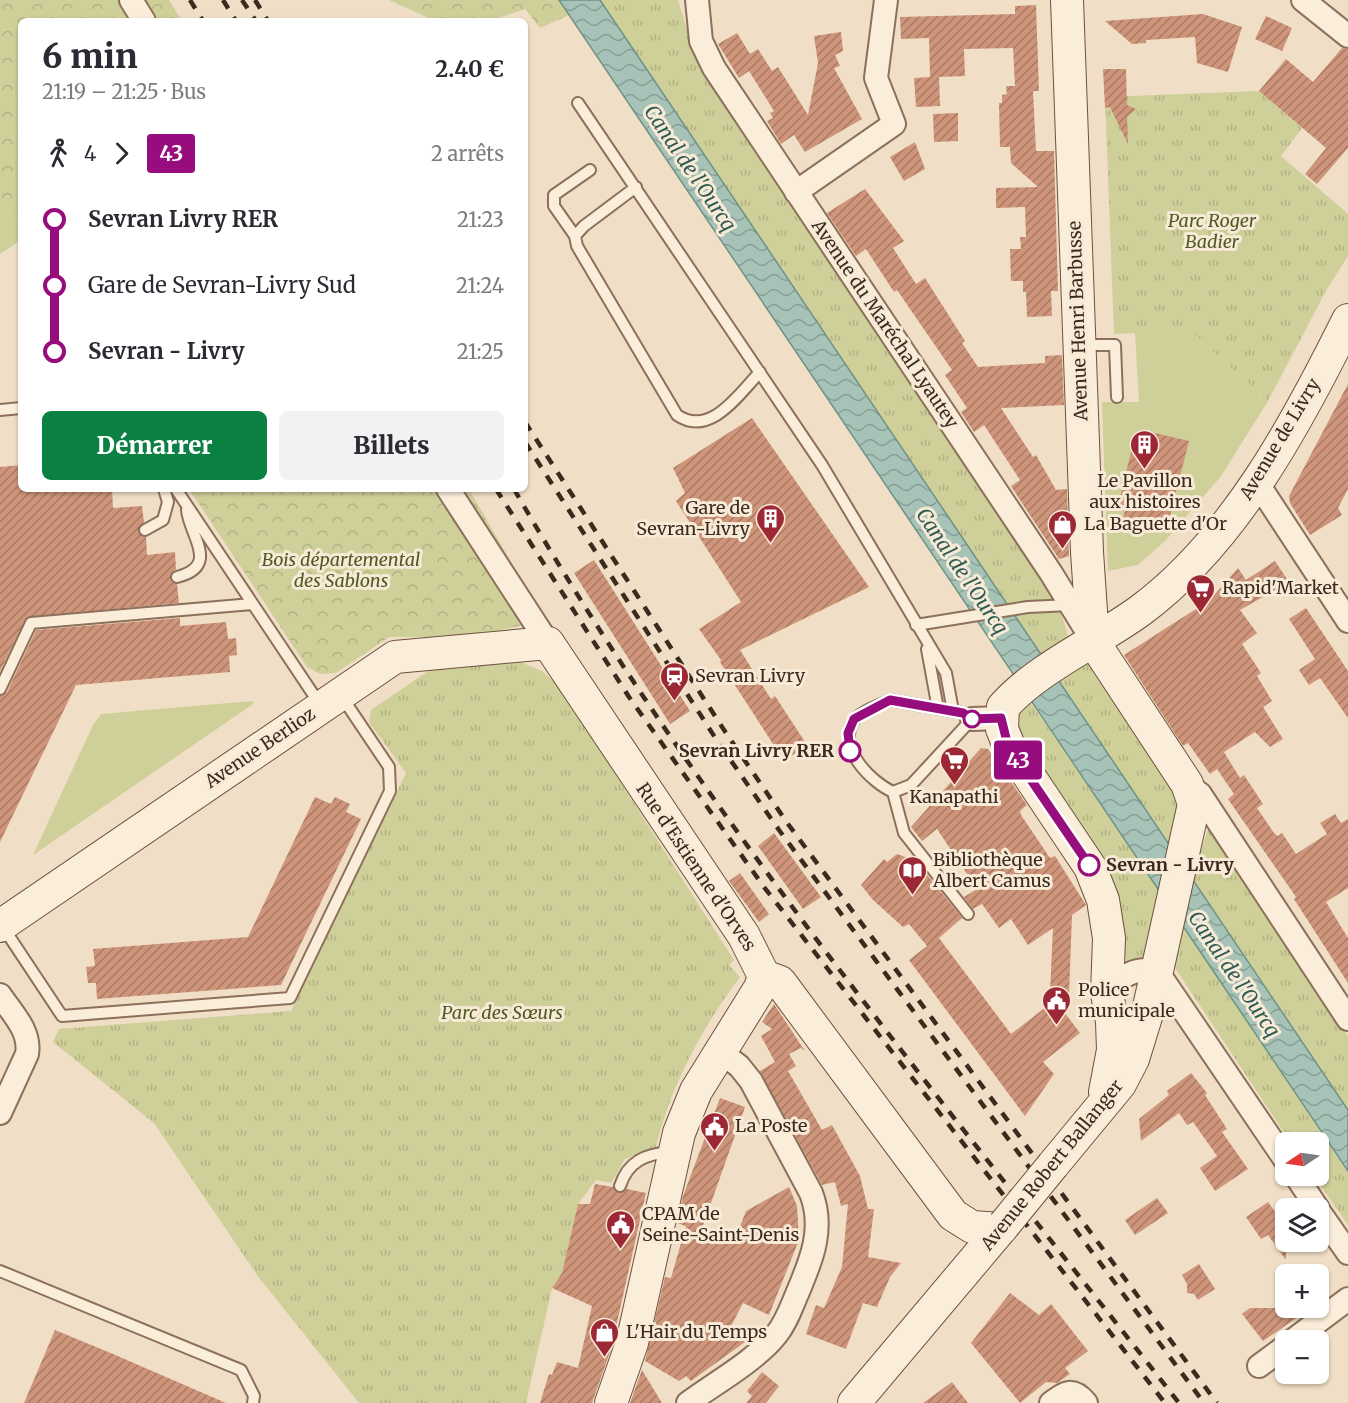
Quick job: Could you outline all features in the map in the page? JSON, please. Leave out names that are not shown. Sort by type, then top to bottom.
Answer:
[{"type":"street","points":[[131,0],[142,18]]},
{"type":"street","name":"Avenue du Maréchal Lyautey","points":[[697,0],[701,41],[714,68],[1071,604],[1092,641]]},
{"type":"street","points":[[796,192],[894,124],[876,78],[886,0]]},
{"type":"street","name":"Avenue Henri Barbusse","points":[[1067,0],[1092,641]]},
{"type":"street","points":[[1303,0],[1348,36]]},
{"type":"street","name":"Avenue de Livry","points":[[984,711],[1141,610],[1197,561],[1258,484],[1347,327]]},
{"type":"street","points":[[1258,484],[1348,621]]},
{"type":"street","name":"Rue d'Estienne d'Orves","points":[[450,492],[744,936],[764,976],[780,982],[952,1215],[972,1227],[1003,1227]]},
{"type":"street","points":[[1092,641],[1187,784],[1200,794],[1348,1019]]},
{"type":"street","name":"Avenue Berlioz","points":[[1,925],[395,657],[548,643]]},
{"type":"street","points":[[984,711],[1090,867],[1103,900],[1109,938],[1113,1050],[1102,1103]]},
{"type":"street","name":"Avenue Robert Ballanger","points":[[854,1403],[1120,1084],[1133,1059],[1149,1007],[1190,829],[1194,804],[1187,784]]},
{"type":"street","points":[[1110,981],[1144,969],[1157,971],[1275,1145]]},
{"type":"street","points":[[611,1403],[632,1343],[674,1152],[696,1091],[760,988],[764,976]]},
{"type":"street","points":[[1110,981],[1119,998],[1126,1005],[1170,1008],[1184,1013]]},
{"type":"street","points":[[0,995],[27,1035],[29,1043],[27,1054],[0,1113]]},
{"type":"street","points":[[688,1403],[776,1335],[789,1315],[812,1259],[818,1232],[815,1203],[811,1193],[762,1101],[739,1066],[719,1051]]},
{"type":"street","points":[[1329,1225],[1348,1253]]},
{"type":"street","points":[[1307,1330],[1348,1299]]},
{"type":"street","points":[[1258,1366],[1275,1354]]},
{"type":"street","points":[[1051,1403],[1066,1392],[1073,1391],[1078,1393],[1086,1403]]},
{"type":"lane","points":[[578,103],[822,465],[924,640],[946,673],[984,711]]},
{"type":"lane","points":[[590,170],[554,195],[554,206],[576,236],[577,246],[677,415],[686,422],[700,424],[717,416],[760,372]]},
{"type":"lane","points":[[576,236],[584,226],[636,188]]},
{"type":"lane","points":[[1079,345],[1115,345],[1117,397]]},
{"type":"lane","points":[[0,410],[18,408]]},
{"type":"lane","points":[[145,530],[163,520],[168,502],[165,492]]},
{"type":"lane","points":[[1,925],[62,1016],[290,998],[390,791],[389,767],[252,604],[178,492]]},
{"type":"lane","points":[[177,577],[191,572],[200,556],[200,545],[187,518],[186,504]]},
{"type":"lane","points":[[0,690],[32,623],[252,604]]},
{"type":"lane","points":[[916,625],[1028,607],[1071,604]]},
{"type":"lane","points":[[924,640],[938,709]]},
{"type":"lane","points":[[890,700],[938,709],[984,711],[911,785],[894,792],[879,786],[850,751],[848,733],[854,719],[890,700]]},
{"type":"lane","points":[[894,792],[904,833],[968,914]]},
{"type":"lane","points":[[620,1186],[627,1170],[642,1157],[674,1152]]},
{"type":"lane","points":[[0,1270],[241,1370],[254,1396],[253,1403]]},
{"type":"green space","points":[[0,0],[169,0],[180,18],[18,18],[18,224],[0,197]]},
{"type":"green space","points":[[389,0],[559,0],[569,15],[540,28],[525,9],[498,18],[428,18]]},
{"type":"green space","points":[[600,0],[678,0],[693,50],[1060,610],[1069,639],[1042,658]]},
{"type":"green space","name":"Parc Roger Badier","points":[[1259,91],[1302,128],[1281,156],[1348,214],[1348,256],[1327,289],[1268,401],[1190,331],[1114,334],[1105,97]]},
{"type":"green space","points":[[0,197],[18,224],[18,242],[0,254]]},
{"type":"green space","points":[[1190,331],[1268,401],[1221,476],[1166,540],[1138,565],[1108,571],[1102,402],[1139,402],[1135,333]]},
{"type":"green space","name":"Bois départemental des Sablons","points":[[191,492],[471,492],[544,620],[472,637],[389,637],[336,673],[320,674],[307,667]]},
{"type":"green space","name":"Parc des Sœurs","points":[[518,661],[542,671],[559,686],[734,960],[729,965],[740,977],[713,1016],[689,1058],[670,1102],[656,1147],[625,1159],[611,1183],[596,1180],[578,1204],[562,1273],[552,1288],[526,1403],[359,1403],[257,1275],[154,1123],[53,1042],[59,1029],[291,1011],[406,773],[369,722],[371,710],[434,667],[464,668],[491,662]]},
{"type":"green space","points":[[1092,663],[1184,805],[1173,851],[1057,680],[1081,665]]},
{"type":"green space","points":[[1029,700],[1162,895],[1148,954],[1128,962],[1121,952],[1021,735],[1018,718],[1020,707]]},
{"type":"green space","points":[[253,701],[253,704],[33,855],[93,725],[101,714]]},
{"type":"green space","points":[[1208,829],[1348,1036],[1348,1110],[1192,878]]},
{"type":"green space","points":[[1181,923],[1322,1132],[1284,1132],[1171,962]]},
{"type":"green space","points":[[1329,1143],[1348,1171],[1348,1225],[1321,1186],[1329,1186]]},
{"type":"water","name":"Canal de l'Ourcq","points":[[559,0],[600,0],[1348,1110],[1348,1171],[1329,1143],[1329,1132],[1322,1132]]},
{"type":"building","points":[[1036,5],[1039,91],[1033,91],[1036,151],[1054,151],[1058,291],[1051,291],[1052,316],[1027,317],[1023,281],[1011,281],[1010,249],[1021,249],[1020,237],[1026,237],[1025,207],[996,208],[996,188],[1038,187],[1011,163],[1010,147],[1000,147],[999,103],[1002,103],[1002,95],[1007,94],[1006,86],[1015,86],[1013,48],[964,49],[965,76],[939,77],[940,106],[916,107],[914,78],[930,77],[929,38],[901,39],[900,17],[1015,14],[1015,6]]},
{"type":"building","points":[[1203,14],[1242,27],[1228,72],[1197,63],[1195,37],[1146,40],[1146,43],[1132,44],[1105,21]]},
{"type":"building","points":[[1266,16],[1292,28],[1282,51],[1255,39]]},
{"type":"building","points":[[841,32],[843,51],[835,55],[840,66],[834,68],[862,119],[805,152],[794,135],[781,144],[767,121],[773,118],[770,113],[774,111],[749,71],[739,78],[718,44],[737,33],[750,54],[758,49],[772,71],[778,67],[808,115],[818,63],[814,36]]},
{"type":"building","points":[[1342,48],[1348,49],[1348,148],[1317,184],[1305,174],[1326,148],[1259,91],[1286,59],[1313,82]]},
{"type":"building","points":[[1103,69],[1126,69],[1127,105],[1136,109],[1127,117],[1128,144],[1110,107],[1105,108]]},
{"type":"building","points":[[958,113],[958,141],[934,142],[933,114]]},
{"type":"building","points":[[915,142],[925,169],[904,181],[890,157]]},
{"type":"building","points":[[865,189],[904,241],[893,248],[916,284],[925,278],[965,341],[962,343],[978,367],[1045,363],[1045,356],[1062,355],[1064,405],[1001,408],[1033,457],[1036,455],[1056,490],[1067,489],[1069,556],[1059,559],[1011,486],[1020,480],[984,425],[974,432],[961,412],[967,408],[945,375],[952,370],[897,290],[894,292],[866,249],[856,256],[827,213]]},
{"type":"building","points":[[1348,384],[1348,489],[1338,508],[1342,515],[1310,535],[1290,503],[1289,496]]},
{"type":"building","name":"Gare de Sevran-Livry","points":[[752,418],[869,587],[740,650],[771,699],[775,696],[807,745],[784,761],[699,629],[741,602],[676,501],[685,493],[673,468]]},
{"type":"building","points":[[1142,430],[1189,441],[1167,527],[1121,526],[1125,511],[1117,509],[1132,448],[1137,449]]},
{"type":"building","points":[[18,465],[18,492],[112,492],[113,508],[142,506],[144,522],[138,530],[141,536],[146,537],[147,555],[175,552],[176,569],[170,576],[172,582],[177,584],[179,603],[27,617],[0,671],[0,467]]},
{"type":"building","points":[[594,560],[690,711],[670,724],[574,573]]},
{"type":"building","points":[[1275,561],[1289,582],[1240,610],[1257,633],[1242,644],[1261,673],[1257,676],[1272,701],[1263,707],[1283,739],[1270,747],[1255,732],[1224,752],[1240,778],[1244,775],[1263,804],[1257,808],[1274,833],[1278,836],[1282,833],[1296,854],[1327,834],[1320,823],[1335,814],[1341,823],[1348,819],[1348,888],[1326,902],[1348,938],[1348,983],[1294,899],[1296,897],[1228,799],[1234,794],[1217,769],[1210,774],[1188,743],[1183,746],[1124,655],[1210,600],[1238,568],[1246,580]]},
{"type":"building","points":[[1306,608],[1348,671],[1348,718],[1320,678],[1309,685],[1299,670],[1315,659],[1289,619]]},
{"type":"building","points":[[180,618],[180,626],[226,622],[228,639],[236,638],[237,655],[229,656],[230,672],[76,685],[0,842],[0,696],[7,692],[36,630]]},
{"type":"building","points":[[981,748],[988,749],[1027,805],[1020,811],[1021,815],[1050,858],[1055,856],[1086,905],[1072,915],[1069,995],[1050,993],[1053,928],[1028,945],[1011,919],[999,928],[982,904],[973,909],[964,897],[977,889],[937,829],[922,841],[911,827]]},
{"type":"building","points":[[315,797],[331,804],[335,797],[350,804],[346,812],[361,819],[281,985],[97,999],[96,983],[88,983],[86,967],[95,966],[93,949],[248,937]]},
{"type":"building","points":[[774,833],[821,897],[803,909],[758,846]]},
{"type":"building","points":[[897,854],[916,861],[962,918],[939,938],[1011,1034],[1055,1000],[1080,1033],[1043,1062],[1054,1074],[1025,1116],[909,960],[927,946],[909,924],[903,927],[873,900],[861,885],[884,859],[887,862]]},
{"type":"building","points":[[740,873],[769,914],[759,922],[729,881]]},
{"type":"building","points":[[774,1004],[805,1051],[801,1048],[789,1054],[796,1066],[788,1071],[822,1130],[832,1125],[860,1176],[868,1209],[874,1209],[868,1257],[901,1263],[890,1277],[877,1307],[863,1303],[846,1349],[806,1334],[816,1305],[824,1308],[842,1267],[848,1204],[841,1206],[835,1182],[822,1185],[760,1071],[775,1062],[761,1036],[772,1029],[762,1022]]},
{"type":"building","points":[[1191,1073],[1207,1093],[1205,1095],[1227,1129],[1222,1132],[1248,1169],[1215,1191],[1200,1168],[1217,1156],[1193,1122],[1187,1125],[1179,1113],[1141,1141],[1139,1119],[1169,1095],[1167,1091]]},
{"type":"building","points":[[720,1098],[745,1107],[699,1237],[707,1232],[734,1242],[746,1211],[789,1187],[797,1206],[799,1240],[769,1315],[743,1303],[729,1330],[745,1342],[691,1381],[686,1376],[679,1381],[645,1361],[665,1277],[671,1278],[686,1226],[677,1223],[683,1196]]},
{"type":"building","points":[[595,1184],[613,1187],[618,1193],[627,1189],[646,1193],[611,1349],[592,1403],[540,1403],[549,1374],[552,1375],[557,1362],[578,1368],[592,1306],[552,1288],[562,1273],[578,1204],[590,1204]]},
{"type":"building","points":[[1157,1198],[1168,1213],[1135,1235],[1125,1220]]},
{"type":"building","points":[[1268,1202],[1275,1212],[1275,1245],[1268,1235],[1261,1239],[1246,1217]]},
{"type":"building","points":[[1280,1252],[1286,1252],[1286,1260]]},
{"type":"building","points":[[1199,1264],[1215,1289],[1198,1300],[1194,1294],[1187,1293],[1187,1284],[1182,1275]]},
{"type":"building","points":[[1010,1293],[1039,1315],[1051,1304],[1088,1351],[1065,1368],[1070,1374],[1057,1383],[1046,1382],[1020,1403],[971,1343]]},
{"type":"building","points":[[1250,1308],[1275,1308],[1275,1318],[1296,1318],[1279,1330],[1275,1330],[1275,1333],[1263,1341],[1242,1314]]},
{"type":"building","points":[[55,1330],[113,1354],[226,1403],[24,1403]]},
{"type":"building","points":[[642,1370],[662,1403],[630,1403]]},
{"type":"building","points":[[762,1372],[779,1386],[766,1403],[746,1403],[752,1396],[747,1391]]},
{"type":"building","points":[[952,1382],[968,1403],[923,1403]]},
{"type":"railway","points":[[190,0],[201,18]]},
{"type":"railway","points":[[223,0],[234,18]]},
{"type":"railway","points":[[242,0],[254,18]]},
{"type":"railway","points":[[255,0],[266,18]]},
{"type":"railway","points":[[528,427],[726,733],[788,824],[1217,1403]]},
{"type":"railway","points":[[528,447],[716,739],[779,830],[1204,1403]]},
{"type":"railway","points":[[498,492],[629,697],[764,887],[1165,1403]]},
{"type":"railway","points":[[516,492],[587,610],[665,728],[746,844],[916,1070],[1179,1403]]},
{"type":"bus line","name":"43","points":[[850,751],[848,733],[854,719],[890,700],[963,713],[972,719],[1001,718],[1008,746],[1089,865]]},
{"type":"place","name":"Le Pavillon aux histoires","points":[[1145,470]]},
{"type":"place","name":"Gare de Sevran-Livry","points":[[771,544]]},
{"type":"place","name":"La Baguette d'Or","points":[[1063,550]]},
{"type":"place","name":"Rapid'Market","points":[[1201,614]]},
{"type":"place","name":"Sevran Livry","points":[[674,702]]},
{"type":"place","name":"Sevran Livry RER","points":[[850,751]]},
{"type":"place","name":"Kanapathi","points":[[954,786]]},
{"type":"place","name":"Sevran - Livry","points":[[1089,865]]},
{"type":"place","name":"Bibliothèque Albert Camus","points":[[912,896]]},
{"type":"place","name":"Police municipale","points":[[1057,1026]]},
{"type":"place","name":"La Poste","points":[[714,1152]]},
{"type":"place","name":"CPAM de Seine-Saint-Denis","points":[[621,1250]]},
{"type":"place","name":"L'Hair du Temps","points":[[605,1358]]}]
